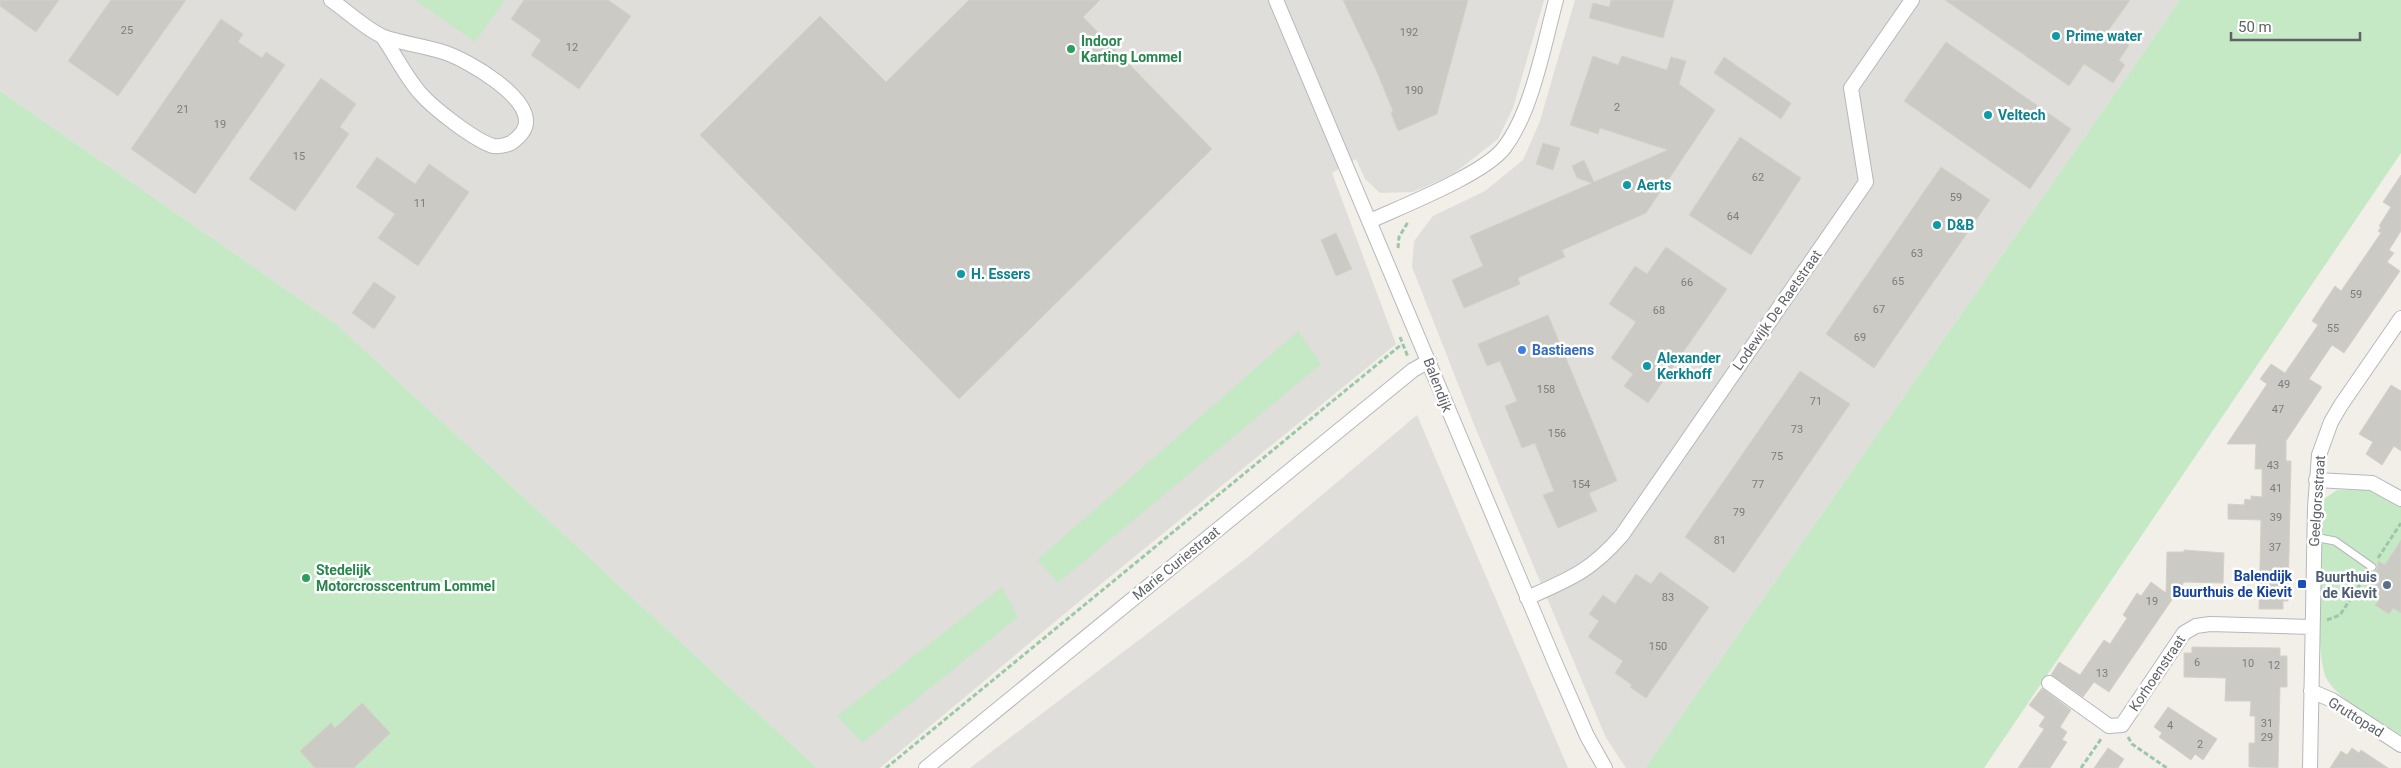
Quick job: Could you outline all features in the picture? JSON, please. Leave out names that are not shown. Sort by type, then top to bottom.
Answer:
[{"type":"street","points":[[331,0],[382,36],[445,53],[462,60],[504,87],[526,115],[527,124],[522,134],[508,145],[495,146],[481,140],[446,116],[421,94],[382,36]]},
{"type":"street","name":"Balendijk","points":[[1276,0],[1587,736],[1605,768]]},
{"type":"street","points":[[1370,221],[1469,174],[1504,149],[1524,108],[1556,0]]},
{"type":"street","name":"Lodewijk De Raetstraat","points":[[1528,598],[1588,569],[1606,554],[1622,535],[1866,182],[1851,88],[1912,0]]},
{"type":"street","name":"Geelgorsstraat","points":[[2310,768],[2314,537],[2319,455],[2331,422],[2401,318]]},
{"type":"street","name":"Marie Curiestraat","points":[[926,768],[1413,370],[1429,361]]},
{"type":"street","points":[[2316,480],[2372,483],[2401,499]]},
{"type":"street","name":"Korhoenstraat","points":[[2115,725],[2173,646],[2184,633],[2196,626],[2210,624],[2312,627]]},
{"type":"street","points":[[2049,683],[2115,725]]},
{"type":"street","name":"Gruttopad","points":[[2311,691],[2332,700],[2401,744]]},
{"type":"lane","points":[[2314,537],[2335,542],[2372,567]]},
{"type":"path","points":[[886,768],[1402,344]]},
{"type":"path","points":[[2312,627],[2340,615],[2401,523]]},
{"type":"path","points":[[2081,768],[2115,725],[2132,744],[2167,768]]},
{"type":"shaded area","points":[[0,0],[1544,0],[1513,108],[1498,139],[1452,175],[1413,192],[1380,193],[1365,179],[1356,159],[1332,173],[1396,344],[1069,610],[880,768],[817,768],[336,324],[0,91]]},
{"type":"shaded area","points":[[1575,0],[2180,0],[1645,768],[1626,768],[1606,738],[1475,427],[1412,267],[1414,241],[1433,216],[1485,191],[1523,160],[1540,121]]},
{"type":"shaded area","points":[[1417,415],[1568,768],[970,768],[1247,558]]},
{"type":"green space","points":[[415,0],[505,0],[475,42]]},
{"type":"green space","points":[[2180,0],[2401,0],[2401,153],[1984,768],[1645,768]]},
{"type":"green space","name":"Stedelijk Motorcrosscentrum Lommel","points":[[0,91],[336,324],[817,768],[0,768]]},
{"type":"green space","points":[[1298,331],[1321,364],[1058,583],[1037,560]]},
{"type":"green space","points":[[2337,490],[2371,490],[2397,504],[2401,500],[2401,735],[2342,697],[2328,681],[2323,668],[2319,622],[2324,499]]},
{"type":"green space","points":[[1002,587],[1018,617],[862,743],[837,716]]},
{"type":"building","points":[[0,0],[59,0],[36,32],[0,6]]},
{"type":"building","points":[[111,0],[186,0],[118,96],[68,61]]},
{"type":"building","points":[[524,0],[608,0],[631,16],[579,89],[531,55],[541,40],[511,19]]},
{"type":"building","name":"H. Essers","points":[[969,0],[1100,0],[1083,17],[1212,149],[959,399],[700,135],[820,16],[886,82]]},
{"type":"building","points":[[1343,0],[1468,0],[1437,114],[1398,131],[1391,113],[1393,111],[1376,70]]},
{"type":"building","points":[[1611,0],[1674,0],[1663,38],[1589,18],[1593,3],[1609,7]]},
{"type":"building","name":"Prime water","points":[[1945,0],[2130,0],[2108,31],[2129,45],[2119,60],[2125,65],[2113,83],[2084,64],[2069,86]]},
{"type":"building","points":[[221,19],[243,34],[238,42],[262,58],[266,52],[285,65],[195,194],[131,149]]},
{"type":"building","name":"Veltech","points":[[1946,42],[2071,129],[2030,189],[1904,101]]},
{"type":"building","name":"Aerts","points":[[1593,56],[1618,65],[1622,56],[1667,70],[1671,57],[1686,61],[1679,84],[1715,110],[1646,213],[1562,250],[1565,257],[1518,278],[1520,284],[1464,308],[1452,280],[1483,266],[1470,236],[1592,183],[1577,178],[1572,166],[1584,160],[1594,182],[1668,150],[1600,128],[1598,134],[1570,125]]},
{"type":"building","points":[[1724,57],[1791,103],[1781,119],[1714,73]]},
{"type":"building","points":[[321,78],[356,104],[340,127],[349,134],[295,211],[249,179]]},
{"type":"building","points":[[1740,137],[1801,178],[1751,255],[1689,215]]},
{"type":"building","points":[[1543,143],[1560,148],[1553,170],[1536,164]]},
{"type":"building","points":[[377,157],[415,184],[429,164],[469,192],[418,266],[378,238],[395,214],[356,187]]},
{"type":"building","points":[[1941,167],[1990,200],[1874,368],[1826,334]]},
{"type":"building","points":[[2401,175],[2401,231],[2389,250],[2394,253],[2387,262],[2400,271],[2344,353],[2332,345],[2309,379],[2322,387],[2286,441],[2286,461],[2291,461],[2288,601],[2283,601],[2283,609],[2259,609],[2261,520],[2228,519],[2228,504],[2244,505],[2245,499],[2251,500],[2251,496],[2262,497],[2262,469],[2255,469],[2256,444],[2227,444],[2267,384],[2260,379],[2271,364],[2285,373],[2318,325],[2312,321],[2335,286],[2341,291],[2381,233],[2378,231],[2381,227],[2379,226],[2391,207],[2383,202]]},
{"type":"building","points":[[1336,233],[1352,269],[1336,276],[1321,240]]},
{"type":"building","points":[[1666,247],[1727,289],[1648,403],[1624,386],[1633,374],[1611,358],[1636,322],[1609,304],[1635,266],[1647,274]]},
{"type":"building","points":[[374,282],[396,297],[374,329],[352,313]]},
{"type":"building","points":[[1548,315],[1617,481],[1589,493],[1597,511],[1558,528],[1543,495],[1554,491],[1535,443],[1522,448],[1505,406],[1517,401],[1500,361],[1487,366],[1478,344]]},
{"type":"building","points":[[1800,371],[1850,404],[1734,573],[1685,537]]},
{"type":"building","points":[[2391,385],[2401,391],[2401,451],[2394,446],[2382,465],[2366,454],[2373,442],[2359,434]]},
{"type":"building","name":"Buurthuis de Kievit","points":[[2401,540],[2401,613],[2393,608],[2389,614],[2375,605],[2379,600],[2368,592],[2376,579],[2369,575],[2377,570],[2378,561],[2385,565]]},
{"type":"building","points":[[2184,550],[2224,553],[2223,583],[2184,582],[2109,692],[2094,682],[2083,697],[2051,675],[2059,662],[2080,675],[2104,640],[2110,644],[2127,618],[2123,615],[2137,593],[2141,596],[2151,582],[2166,593],[2167,552],[2184,552]]},
{"type":"building","points":[[1660,572],[1709,607],[1646,698],[1615,673],[1623,661],[1588,637],[1599,621],[1589,614],[1603,595],[1615,604],[1636,574],[1651,584]]},
{"type":"building","points":[[2192,647],[2280,648],[2280,656],[2287,656],[2287,687],[2280,687],[2278,768],[2249,767],[2249,743],[2255,743],[2255,716],[2250,716],[2251,701],[2225,701],[2226,678],[2184,677],[2184,653],[2192,653]]},
{"type":"building","points":[[2042,688],[2071,710],[2060,727],[2067,732],[2062,740],[2067,742],[2050,768],[2018,768],[2044,729],[2039,726],[2045,717],[2029,705]]},
{"type":"building","points":[[362,703],[390,733],[354,768],[315,768],[300,751],[331,723],[335,728]]},
{"type":"building","points":[[2168,707],[2217,739],[2203,760],[2195,754],[2191,760],[2159,737],[2162,733],[2154,727]]},
{"type":"building","points":[[2108,748],[2124,759],[2118,768],[2094,768]]},
{"type":"building","points":[[2352,748],[2359,753],[2361,750],[2388,768],[2330,768],[2341,751],[2347,755]]},
{"type":"place","name":"Prime water","points":[[2056,36]]},
{"type":"place","name":"Indoor Karting Lommel","points":[[1071,49]]},
{"type":"place","name":"Veltech","points":[[1988,115]]},
{"type":"place","name":"Aerts","points":[[1627,185]]},
{"type":"place","name":"D&B","points":[[1937,225]]},
{"type":"place","name":"H. Essers","points":[[961,274]]},
{"type":"place","name":"Bastiaens","points":[[1522,350]]},
{"type":"place","name":"Alexander Kerkhoff","points":[[1647,366]]},
{"type":"place","name":"Stedelijk Motorcrosscentrum Lommel","points":[[306,578]]},
{"type":"place","name":"Balendijk Buurthuis de Kievit","points":[[2302,584]]},
{"type":"place","name":"Buurthuis de Kievit","points":[[2387,585]]}]
